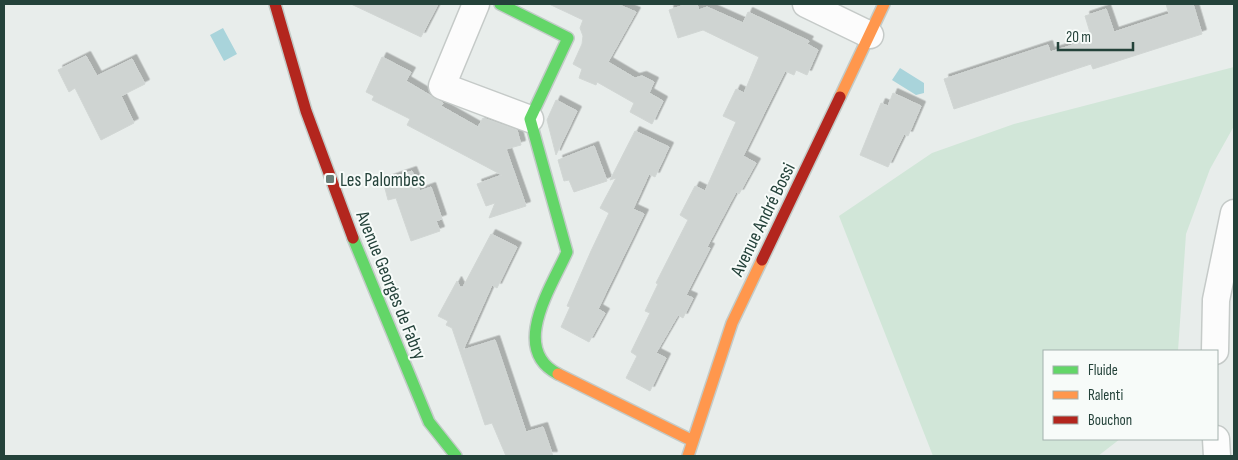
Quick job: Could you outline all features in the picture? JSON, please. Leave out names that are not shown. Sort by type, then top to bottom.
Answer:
[{"type":"street","name":"Avenue Georges de Fabry","points":[[275,4],[290,64],[330,179],[429,422],[456,456]]},
{"type":"street","points":[[476,4],[442,86],[530,118]]},
{"type":"street","points":[[500,4],[568,38],[530,118],[567,252],[538,315],[533,335],[539,357],[554,372],[693,441]]},
{"type":"street","points":[[806,4],[870,35]]},
{"type":"street","name":"Avenue André Bossi","points":[[688,456],[732,323],[884,4]]},
{"type":"street","points":[[1215,350],[1216,300],[1234,214]]},
{"type":"street","points":[[1216,440],[1217,456]]},
{"type":"green space","points":[[1234,67],[1234,126],[1210,169],[1186,234],[1178,350],[1043,350],[1043,440],[1119,440],[1098,456],[933,456],[839,216],[932,153],[1014,124]]},
{"type":"water","points":[[223,28],[237,54],[224,61],[210,35]]},
{"type":"water","points":[[900,68],[924,83],[924,93],[916,95],[892,80]]},
{"type":"building","points":[[351,4],[438,4],[421,37]]},
{"type":"building","points":[[549,4],[617,4],[636,12],[608,62],[635,78],[642,76],[654,82],[649,93],[663,101],[652,124],[630,112],[634,103],[597,82],[596,85],[579,78],[582,69],[573,64],[582,44],[583,36],[580,28],[583,20]]},
{"type":"building","points":[[687,4],[697,4],[699,10],[707,7],[743,23],[748,12],[809,41],[807,44],[818,50],[807,75],[796,70],[794,75],[785,71],[743,156],[756,163],[739,194],[736,192],[707,247],[710,248],[686,295],[693,298],[683,318],[678,315],[656,353],[666,358],[650,391],[626,378],[637,356],[631,352],[650,313],[645,311],[658,284],[656,283],[688,220],[680,215],[695,186],[705,191],[736,122],[723,116],[736,89],[744,93],[759,57],[703,30],[678,38],[669,10]]},
{"type":"building","points":[[1166,4],[1193,4],[1202,34],[1093,69],[1091,64],[954,109],[944,79],[1048,45],[1050,52],[1092,39],[1085,16],[1106,9],[1114,32],[1169,14]]},
{"type":"building","points":[[86,56],[97,76],[132,59],[145,84],[121,96],[134,123],[101,140],[75,88],[69,92],[58,70]]},
{"type":"building","points":[[382,57],[411,72],[406,81],[443,103],[441,106],[478,127],[483,118],[517,130],[521,145],[506,149],[526,206],[489,218],[495,203],[486,206],[477,184],[502,175],[407,125],[410,119],[372,100],[374,96],[366,92]]},
{"type":"building","points":[[893,93],[921,106],[908,136],[904,134],[888,167],[860,155],[881,103],[888,106]]},
{"type":"building","points":[[556,100],[577,111],[556,155],[547,120]]},
{"type":"building","points":[[635,131],[669,147],[655,177],[649,174],[633,209],[644,214],[598,309],[605,313],[589,342],[561,327],[570,307],[567,306],[609,213],[600,208],[616,178],[610,180]]},
{"type":"building","points":[[594,146],[607,181],[574,192],[569,180],[564,181],[558,160]]},
{"type":"building","points":[[412,171],[420,191],[431,187],[442,219],[436,221],[440,231],[411,241],[396,198],[388,200],[383,181]]},
{"type":"building","points":[[491,234],[517,247],[497,288],[492,285],[463,350],[495,340],[526,432],[543,427],[553,456],[506,456],[492,423],[485,425],[452,328],[446,325],[448,321],[438,316],[457,281],[460,287],[463,287]]},
{"type":"traffic: fast","points":[[500,4],[568,38],[530,119],[567,252],[538,316],[535,333],[537,349],[544,363],[558,374]]},
{"type":"traffic: fast","points":[[353,238],[429,422],[456,456]]},
{"type":"traffic: slow","points":[[840,97],[884,4]]},
{"type":"traffic: slow","points":[[688,456],[732,323],[762,260]]},
{"type":"traffic: slow","points":[[558,374],[693,441]]},
{"type":"traffic: jam","points":[[275,4],[306,111],[353,238]]},
{"type":"traffic: jam","points":[[762,260],[840,97]]},
{"type":"place","name":"Les Palombes","points":[[330,179]]}]
